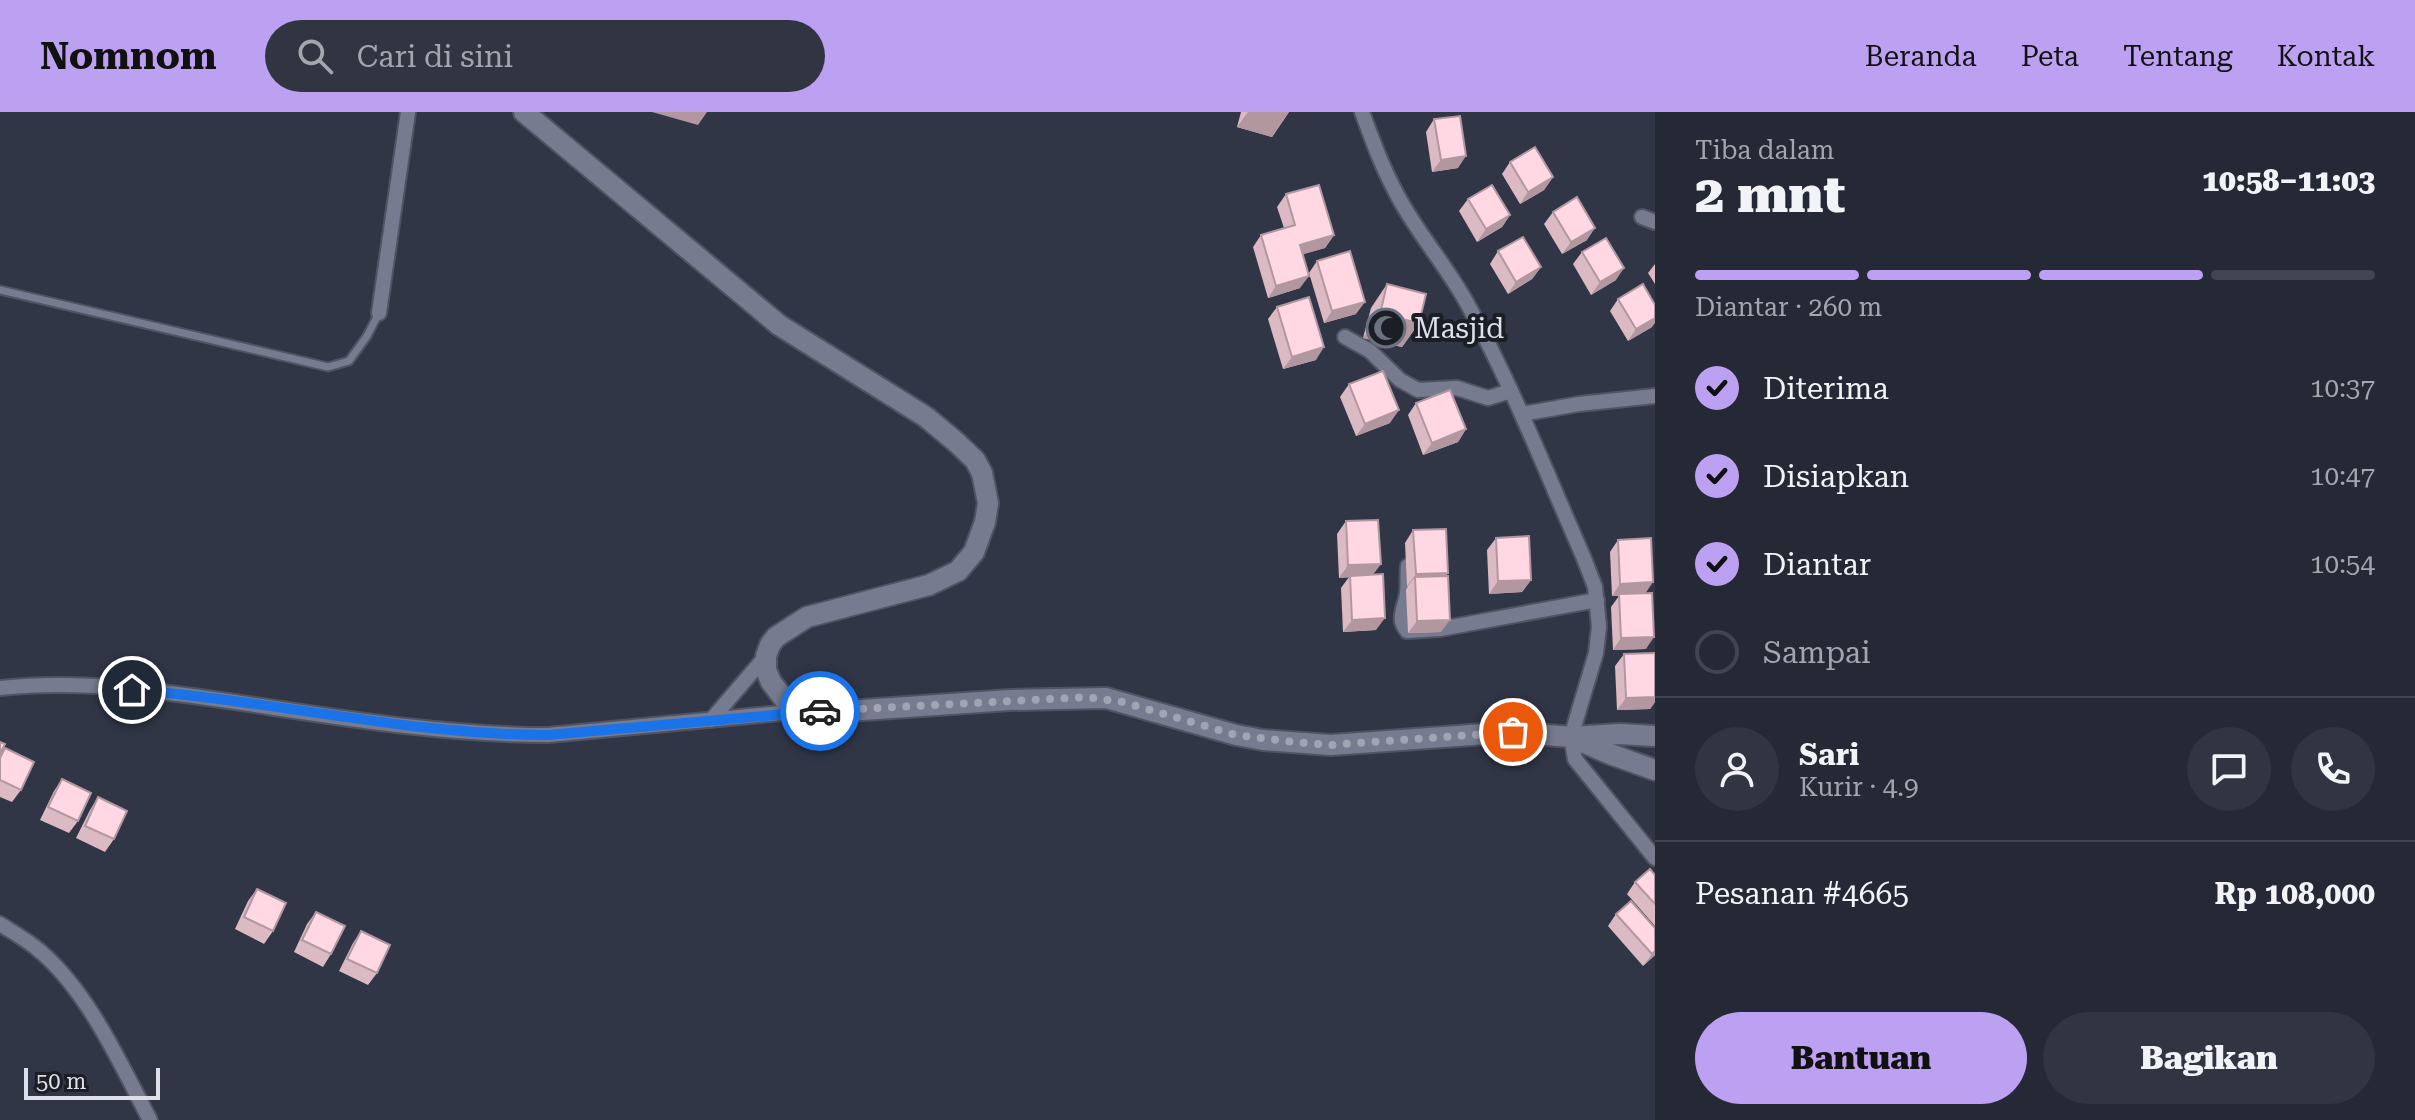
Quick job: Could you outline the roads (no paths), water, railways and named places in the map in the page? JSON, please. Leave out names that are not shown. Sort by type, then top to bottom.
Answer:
[{"type":"street","points":[[379,313],[408,112]]},
{"type":"street","points":[[524,112],[779,325],[926,417],[975,460],[982,473],[988,503],[985,522],[974,552],[958,571],[929,585],[807,617],[776,637],[766,656],[766,670],[788,704],[803,711]]},
{"type":"street","points":[[1362,112],[1390,182],[1430,247],[1449,271],[1511,391],[1583,556],[1597,600],[1599,626],[1596,653],[1571,737],[1575,759],[1655,858]]},
{"type":"street","points":[[1345,337],[1370,351],[1400,380],[1418,390],[1457,388],[1488,398],[1511,391]]},
{"type":"street","points":[[1522,414],[1655,396]]},
{"type":"street","points":[[1409,546],[1406,597],[1400,615],[1407,631],[1440,629],[1597,600]]},
{"type":"street","points":[[711,720],[766,656]]},
{"type":"street","points":[[0,688],[54,684],[151,691],[359,719],[518,735],[548,735],[803,711],[1086,697],[1114,700],[1236,735],[1331,745],[1513,732],[1571,737],[1620,734],[1655,736]]},
{"type":"street","points":[[1571,737],[1655,770]]},
{"type":"street","points":[[0,924],[42,953],[69,982],[97,1022],[150,1120]]},
{"type":"lane","points":[[0,290],[328,367],[349,361],[379,313]]},
{"type":"place","name":"Masjid","points":[[1386,328]]}]
